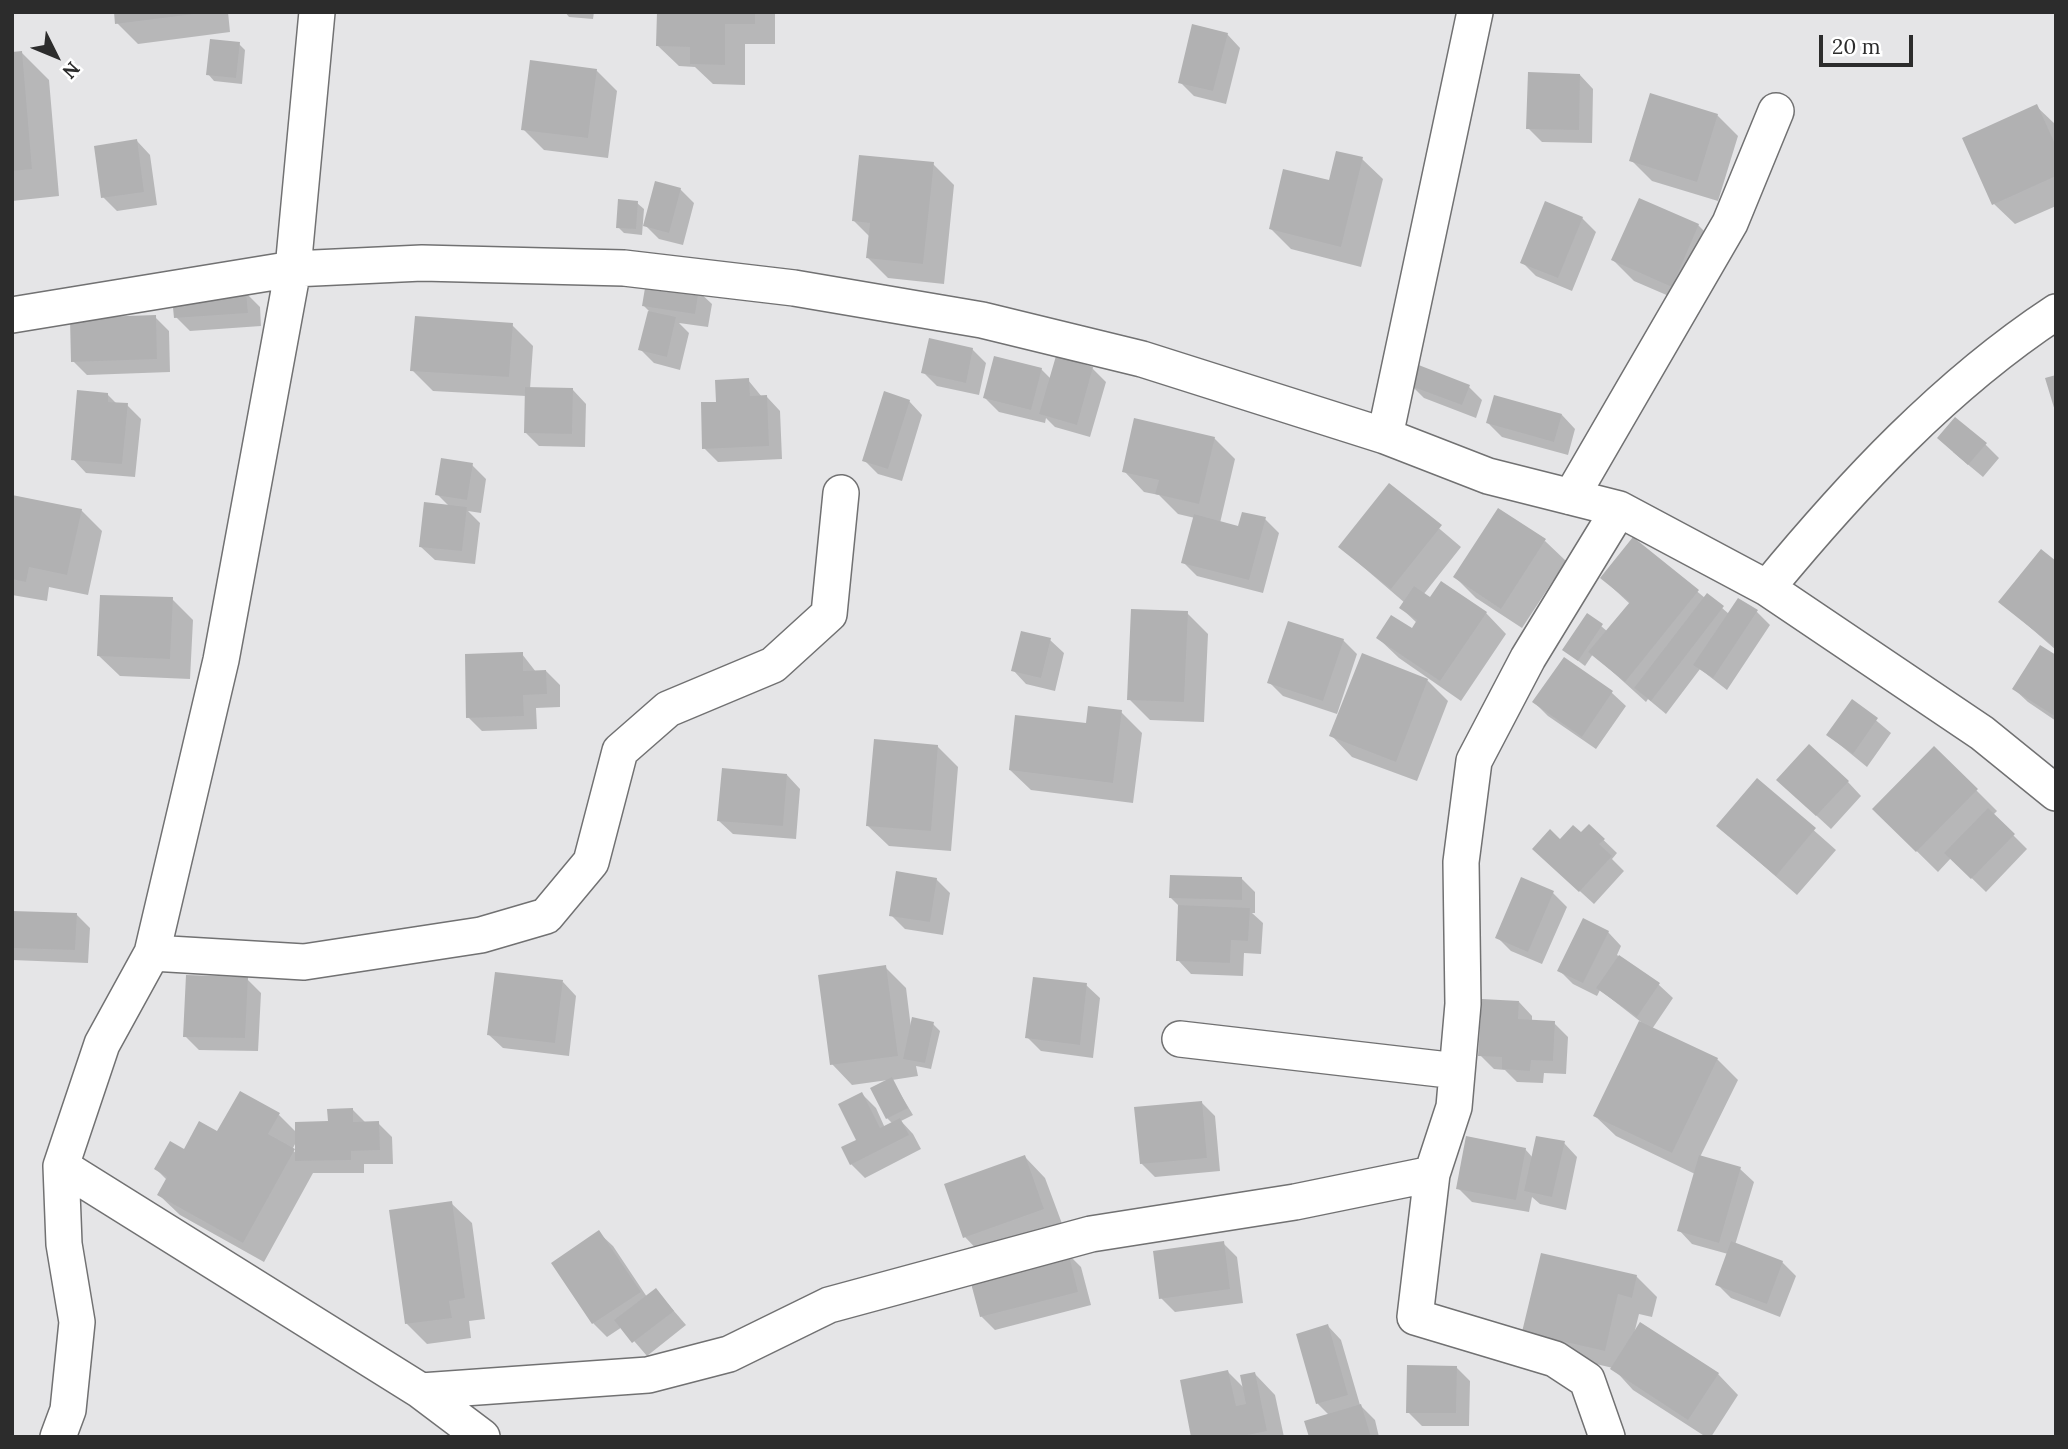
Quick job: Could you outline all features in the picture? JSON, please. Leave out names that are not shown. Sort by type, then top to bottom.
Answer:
[{"type":"street","points":[[58,1437],[68,1410],[77,1322],[64,1244],[61,1166],[102,1044],[152,953],[221,660],[293,269],[317,12]]},
{"type":"street","points":[[1385,436],[1475,12]]},
{"type":"street","points":[[1571,497],[1730,223],[1776,111]]},
{"type":"street","points":[[12,315],[293,269],[422,263],[624,268],[794,288],[982,320],[1116,353],[1385,436],[1488,476],[1619,509],[1767,588],[1982,733],[2056,793]]},
{"type":"street","points":[[1767,588],[1821,523],[1923,420],[2028,330],[2056,312]]},
{"type":"street","points":[[152,953],[304,962],[481,935],[546,916],[591,862],[620,751],[668,709],[773,665],[829,614],[841,493]]},
{"type":"street","points":[[1607,1437],[1587,1380],[1555,1359],[1415,1317],[1432,1174],[1454,1107],[1463,1004],[1461,862],[1474,761],[1528,658],[1619,509]]},
{"type":"street","points":[[1180,1039],[1457,1071]]},
{"type":"street","points":[[61,1166],[421,1391],[482,1437]]},
{"type":"street","points":[[421,1391],[648,1376],[729,1354],[829,1306],[1091,1234],[1295,1202],[1432,1174]]},
{"type":"building","points":[[114,12],[194,12],[194,14],[115,24]]},
{"type":"building","points":[[657,12],[755,12],[755,24],[725,24],[725,65],[690,64],[690,47],[656,46]]},
{"type":"building","points":[[1192,24],[1228,33],[1213,91],[1178,83]]},
{"type":"building","points":[[210,39],[240,42],[236,78],[206,75]]},
{"type":"building","points":[[22,51],[32,169],[12,171],[12,52]]},
{"type":"building","points":[[530,60],[597,69],[588,138],[521,130]]},
{"type":"building","points":[[1528,72],[1580,74],[1579,130],[1526,129]]},
{"type":"building","points":[[1650,93],[1718,114],[1697,182],[1629,161]]},
{"type":"building","points":[[2037,104],[2056,146],[2056,176],[1992,205],[1962,138]]},
{"type":"building","points":[[137,139],[144,192],[101,198],[94,146]]},
{"type":"building","points":[[1336,151],[1363,157],[1341,247],[1269,229],[1283,169],[1329,180]]},
{"type":"building","points":[[859,155],[934,162],[923,264],[866,258],[870,223],[852,221]]},
{"type":"building","points":[[655,181],[681,188],[669,233],[643,226]]},
{"type":"building","points":[[1639,198],[1699,224],[1672,287],[1611,260]]},
{"type":"building","points":[[618,199],[638,201],[636,229],[616,228]]},
{"type":"building","points":[[1545,201],[1583,217],[1558,278],[1520,263]]},
{"type":"building","points":[[646,282],[699,289],[695,314],[642,306]]},
{"type":"building","points":[[246,291],[248,313],[174,318],[172,297]]},
{"type":"building","points":[[648,311],[676,317],[667,357],[638,350]]},
{"type":"building","points":[[156,315],[157,359],[71,362],[70,318]]},
{"type":"building","points":[[415,316],[513,323],[509,377],[410,371]]},
{"type":"building","points":[[929,338],[973,348],[966,383],[921,373]]},
{"type":"building","points":[[994,356],[1042,368],[1031,410],[983,398]]},
{"type":"building","points":[[1056,356],[1093,367],[1077,425],[1039,414]]},
{"type":"building","points":[[1416,364],[1470,385],[1462,405],[1408,385]]},
{"type":"building","points":[[2056,375],[2056,411],[2055,411],[2045,378]]},
{"type":"building","points":[[749,378],[750,396],[767,395],[769,446],[702,449],[701,402],[716,402],[715,380]]},
{"type":"building","points":[[525,387],[573,388],[572,434],[524,433]]},
{"type":"building","points":[[77,390],[108,393],[108,402],[128,403],[122,464],[71,460]]},
{"type":"building","points":[[884,391],[910,400],[888,469],[862,461]]},
{"type":"building","points":[[1494,395],[1562,414],[1554,442],[1486,423]]},
{"type":"building","points":[[1955,417],[1987,443],[1968,465],[1937,438]]},
{"type":"building","points":[[1134,418],[1215,437],[1199,504],[1155,494],[1159,480],[1122,472]]},
{"type":"building","points":[[441,458],[473,463],[467,500],[435,495]]},
{"type":"building","points":[[1389,483],[1442,525],[1391,589],[1338,547]]},
{"type":"building","points":[[12,495],[82,509],[67,575],[29,567],[26,582],[12,579]]},
{"type":"building","points":[[424,502],[467,507],[462,551],[419,547]]},
{"type":"building","points":[[1498,508],[1546,539],[1501,609],[1453,577]]},
{"type":"building","points":[[1242,512],[1266,517],[1249,580],[1181,563],[1194,514],[1238,526]]},
{"type":"building","points":[[1633,537],[1699,590],[1625,682],[1588,652],[1630,602],[1600,578]]},
{"type":"building","points":[[2041,549],[2056,561],[2056,648],[1998,602]]},
{"type":"building","points":[[1441,581],[1487,612],[1440,681],[1376,638],[1391,615],[1412,628],[1417,620],[1399,608],[1414,586],[1430,597]]},
{"type":"building","points":[[1707,593],[1724,606],[1651,701],[1634,688]]},
{"type":"building","points":[[100,595],[173,597],[170,659],[97,656]]},
{"type":"building","points":[[1738,598],[1758,610],[1713,678],[1693,665]]},
{"type":"building","points":[[1131,609],[1188,611],[1184,702],[1127,700]]},
{"type":"building","points":[[1587,613],[1603,624],[1578,661],[1562,650]]},
{"type":"building","points":[[1288,621],[1344,639],[1323,701],[1267,683]]},
{"type":"building","points":[[1021,631],[1051,638],[1041,678],[1011,671]]},
{"type":"building","points":[[2040,645],[2056,655],[2056,717],[2012,689]]},
{"type":"building","points":[[523,652],[523,671],[546,670],[547,694],[523,695],[524,716],[466,718],[465,654]]},
{"type":"building","points":[[1362,653],[1428,679],[1396,762],[1329,736]]},
{"type":"building","points":[[1564,657],[1613,691],[1582,737],[1532,702]]},
{"type":"building","points":[[1852,699],[1878,718],[1853,754],[1826,735]]},
{"type":"building","points":[[1088,706],[1122,710],[1113,783],[1009,770],[1015,715],[1086,723]]},
{"type":"building","points":[[874,739],[938,745],[931,831],[866,826]]},
{"type":"building","points":[[1809,744],[1849,781],[1816,816],[1776,780]]},
{"type":"building","points":[[1934,746],[1978,789],[1916,852],[1872,809]]},
{"type":"building","points":[[722,768],[787,774],[783,826],[717,821]]},
{"type":"building","points":[[1757,778],[1816,828],[1776,876],[1716,826]]},
{"type":"building","points":[[1988,808],[2015,834],[1971,879],[1944,853]]},
{"type":"building","points":[[1589,824],[1605,839],[1599,844],[1612,856],[1579,892],[1532,849],[1550,829],[1560,839],[1573,825],[1581,832]]},
{"type":"building","points":[[896,871],[937,878],[930,922],[889,916]]},
{"type":"building","points":[[1170,875],[1242,877],[1242,900],[1169,898]]},
{"type":"building","points":[[1521,877],[1554,891],[1528,952],[1495,938]]},
{"type":"building","points":[[1178,905],[1250,908],[1248,941],[1231,940],[1230,963],[1176,961]]},
{"type":"building","points":[[12,911],[77,913],[75,950],[12,948]]},
{"type":"building","points":[[1583,918],[1609,931],[1583,983],[1557,971]]},
{"type":"building","points":[[1619,955],[1660,983],[1637,1017],[1596,988]]},
{"type":"building","points":[[886,965],[898,1056],[830,1065],[818,975]]},
{"type":"building","points":[[495,972],[563,980],[555,1043],[487,1035]]},
{"type":"building","points":[[186,975],[248,977],[245,1038],[183,1037]]},
{"type":"building","points":[[1033,977],[1087,983],[1080,1045],[1025,1038]]},
{"type":"building","points":[[1482,999],[1519,1001],[1518,1019],[1555,1021],[1553,1061],[1531,1060],[1530,1071],[1502,1069],[1502,1057],[1478,1056]]},
{"type":"building","points":[[912,1017],[934,1022],[925,1063],[903,1059]]},
{"type":"building","points":[[1639,1021],[1718,1058],[1672,1153],[1593,1116]]},
{"type":"building","points":[[892,1077],[908,1108],[886,1119],[870,1088]]},
{"type":"building","points":[[240,1091],[280,1113],[268,1134],[295,1149],[243,1243],[157,1195],[167,1177],[154,1169],[170,1141],[184,1149],[199,1121],[217,1131]]},
{"type":"building","points":[[862,1092],[880,1128],[900,1118],[909,1135],[850,1165],[841,1147],[856,1140],[838,1104]]},
{"type":"building","points":[[1202,1101],[1207,1158],[1140,1164],[1134,1107]]},
{"type":"building","points":[[353,1108],[353,1122],[379,1121],[380,1150],[351,1151],[351,1160],[295,1161],[295,1122],[328,1121],[327,1109]]},
{"type":"building","points":[[1466,1136],[1526,1148],[1516,1200],[1456,1189]]},
{"type":"building","points":[[1536,1136],[1565,1141],[1552,1197],[1524,1191]]},
{"type":"building","points":[[1025,1155],[1044,1209],[963,1238],[944,1184]]},
{"type":"building","points":[[1699,1155],[1741,1167],[1719,1243],[1677,1231]]},
{"type":"building","points":[[452,1201],[465,1298],[449,1301],[452,1318],[405,1324],[389,1210]]},
{"type":"building","points":[[599,1230],[641,1292],[592,1324],[551,1263]]},
{"type":"building","points":[[1224,1241],[1230,1289],[1159,1299],[1153,1251]]},
{"type":"building","points":[[1731,1241],[1783,1261],[1767,1304],[1715,1285]]},
{"type":"building","points":[[1068,1251],[1078,1292],[980,1317],[969,1276]]},
{"type":"building","points":[[1541,1253],[1637,1275],[1632,1298],[1618,1294],[1605,1351],[1522,1332]]},
{"type":"building","points":[[656,1288],[674,1311],[632,1343],[614,1320]]},
{"type":"building","points":[[1640,1322],[1719,1373],[1688,1420],[1610,1369]]},
{"type":"building","points":[[1328,1324],[1348,1395],[1316,1404],[1296,1334]]},
{"type":"building","points":[[1407,1365],[1457,1366],[1456,1413],[1406,1413]]},
{"type":"building","points":[[1228,1370],[1236,1406],[1246,1404],[1240,1375],[1255,1372],[1267,1431],[1238,1437],[1191,1437],[1180,1380]]},
{"type":"building","points":[[1361,1404],[1371,1437],[1309,1437],[1304,1421]]}]
